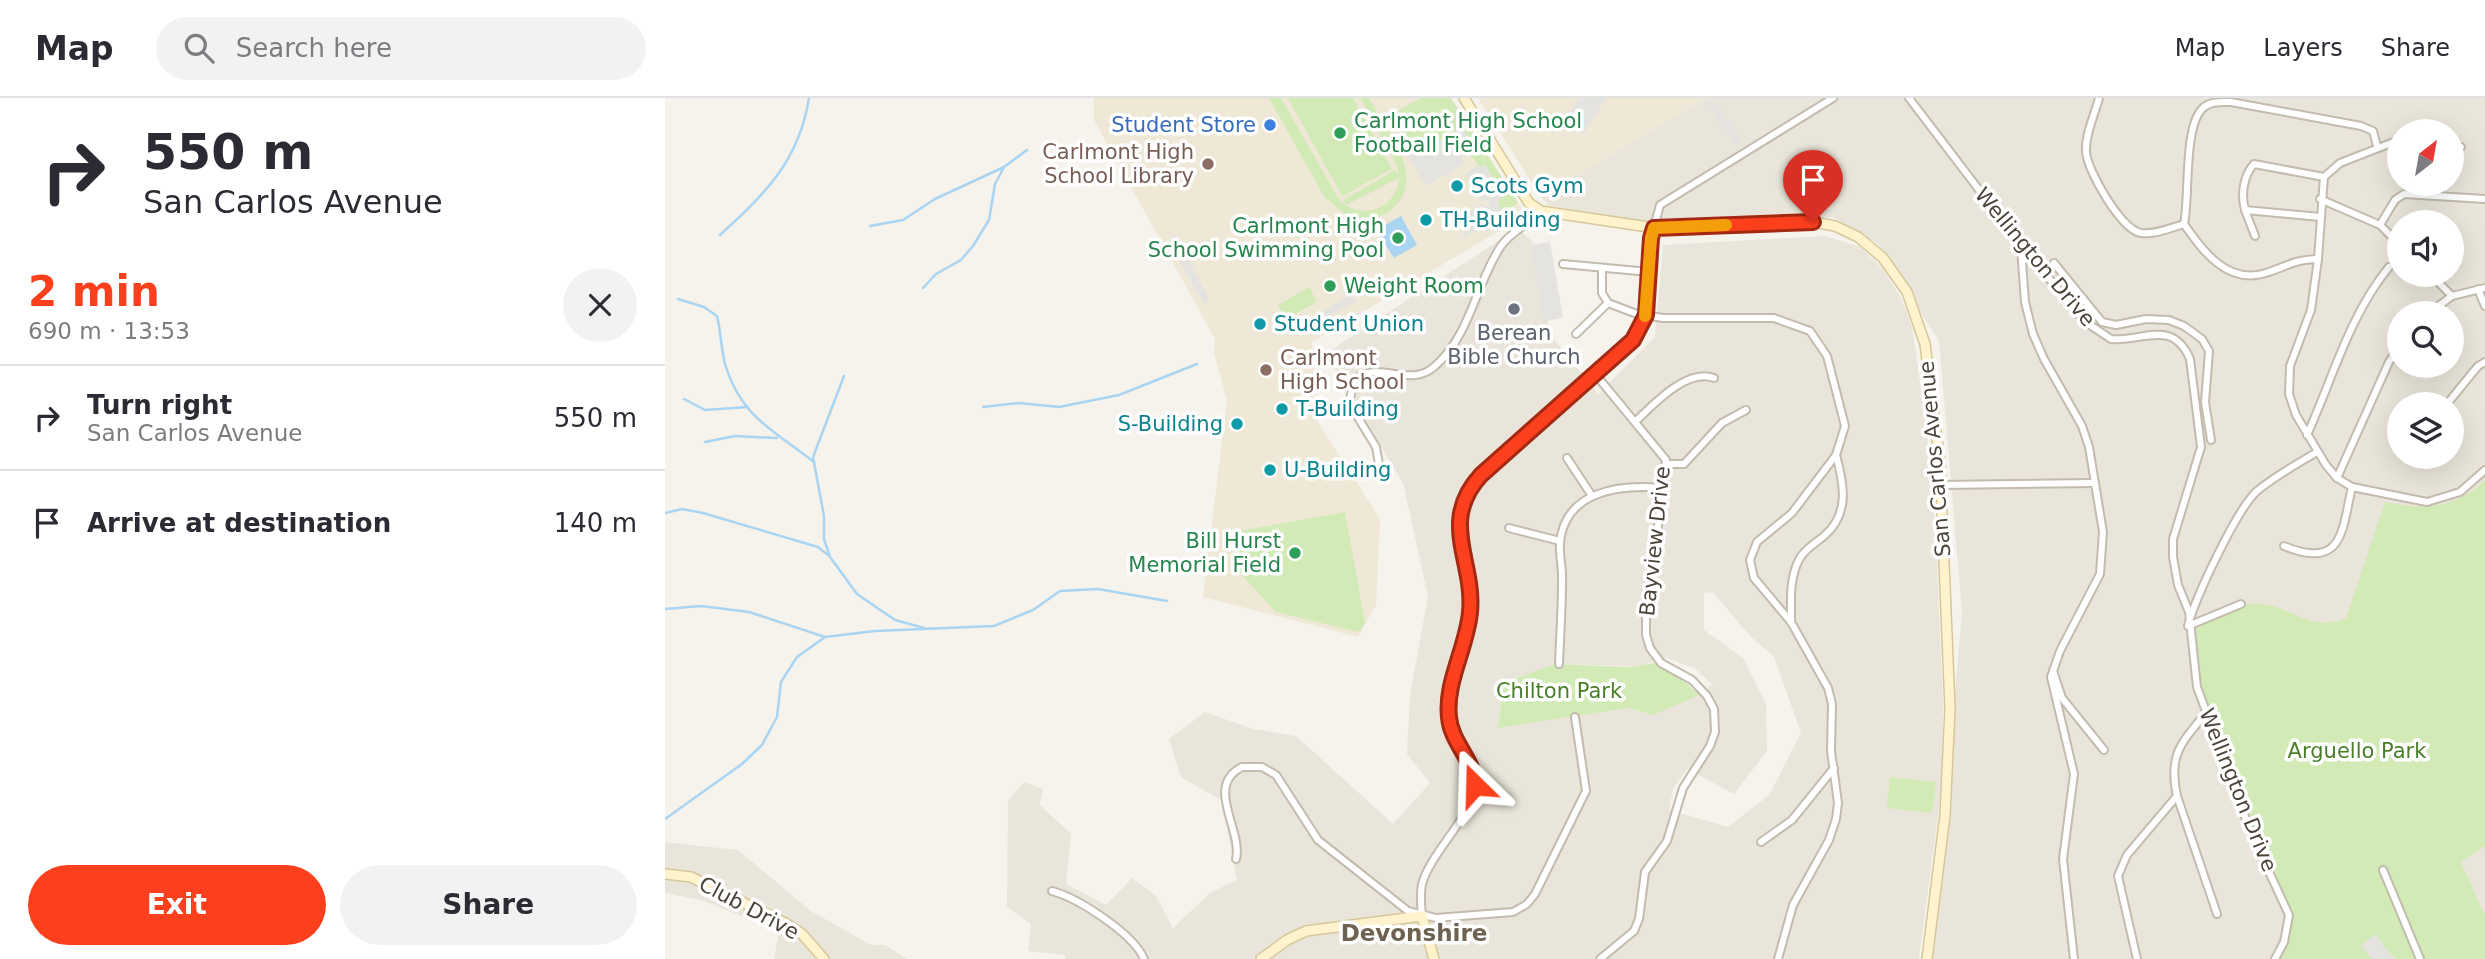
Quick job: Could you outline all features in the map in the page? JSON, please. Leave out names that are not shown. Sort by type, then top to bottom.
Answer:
[{"type":"main road","points":[[1464,98],[1529,203],[1541,211]]},
{"type":"main road","name":"San Carlos Avenue","points":[[1541,211],[1654,228],[1813,222],[1835,226],[1858,237],[1883,258],[1907,292],[1925,344],[1941,485],[1950,709],[1945,816],[1927,959]]},
{"type":"main road","name":"Club Drive","points":[[665,874],[691,877],[787,924],[802,934],[824,959]]},
{"type":"main road","points":[[1261,959],[1287,940],[1306,931],[1422,916],[1434,959]]},
{"type":"street","points":[[1422,916],[1421,890],[1426,874],[1468,805],[1475,785],[1474,772],[1453,737],[1448,709],[1471,609],[1458,525],[1463,501],[1481,475],[1633,340],[1646,315],[1651,238],[1660,205],[1833,98]]},
{"type":"street","name":"Wellington Drive","points":[[1909,98],[2015,237],[2084,321],[2099,333],[2121,340],[2159,334],[2177,340],[2190,359],[2201,447],[2173,539],[2176,576],[2189,612],[2188,626],[2197,687],[2251,833],[2289,915],[2290,924],[2275,959]]},
{"type":"street","points":[[2099,98],[2085,146],[2087,160],[2099,185],[2129,228],[2141,233],[2183,224]]},
{"type":"street","points":[[2318,259],[2295,260],[2265,274],[2246,276],[2216,265],[2183,224],[2193,126],[2203,108],[2214,102],[2231,102],[2361,126],[2373,131],[2377,146]]},
{"type":"street","points":[[2387,143],[2340,163],[2324,177],[2311,310],[2290,366],[2289,394],[2317,452],[2337,478],[2353,487],[2427,502],[2460,492],[2485,470]]},
{"type":"street","points":[[2255,236],[2245,210],[2244,184],[2254,164],[2324,177]]},
{"type":"street","points":[[2381,225],[2395,200],[2405,194],[2485,199]]},
{"type":"street","points":[[2320,199],[2381,225],[2387,231]]},
{"type":"street","points":[[2245,210],[2320,217]]},
{"type":"street","points":[[1380,470],[1376,447],[1349,403],[1354,381],[1365,373],[1376,371],[1416,376],[1437,365],[1468,321],[1503,243],[1541,211]]},
{"type":"street","points":[[2015,237],[2022,252],[2025,302],[2033,334],[2082,426],[2103,532],[2100,574],[2053,669],[2052,693],[2074,774],[2063,859],[2074,959]]},
{"type":"street","points":[[2054,263],[2102,322],[2116,325],[2161,320],[2184,326],[2202,340],[2209,351],[2205,402],[2211,440]]},
{"type":"street","points":[[1563,264],[1649,272]]},
{"type":"street","points":[[1602,269],[1601,290],[1608,303],[1646,315],[1770,317],[1810,331],[1827,356],[1844,423],[1836,455],[1796,509],[1758,542],[1749,560],[1754,578],[1791,622],[1828,688],[1832,704],[1838,803],[1836,819],[1829,840],[1793,905],[1778,959]]},
{"type":"street","points":[[2307,435],[2354,319],[2369,292],[2387,270]]},
{"type":"street","points":[[2443,287],[2452,296]]},
{"type":"street","points":[[2445,301],[2452,296],[2481,288],[2485,306]]},
{"type":"street","points":[[1576,334],[1608,303]]},
{"type":"street","points":[[2159,334],[2161,320]]},
{"type":"street","points":[[2457,392],[2478,366],[2485,362]]},
{"type":"street","points":[[2337,478],[2387,366]]},
{"type":"street","name":"Bayview Drive","points":[[1596,375],[1664,455],[1667,464],[1646,598],[1646,635],[1650,648],[1661,663],[1692,680],[1707,696],[1714,709],[1715,732],[1710,746],[1683,788],[1667,841],[1645,872],[1639,919],[1634,931],[1600,959]]},
{"type":"street","points":[[1636,421],[1669,392],[1701,376],[1714,378]]},
{"type":"street","points":[[1667,464],[1684,464],[1722,423],[1746,410]]},
{"type":"street","points":[[2188,626],[2194,602],[2247,503],[2263,486],[2317,452]]},
{"type":"street","points":[[1791,622],[1792,583],[1796,566],[1807,550],[1833,526],[1841,511],[1844,488],[1836,455]]},
{"type":"street","points":[[1567,458],[1592,496]]},
{"type":"street","points":[[1941,485],[2095,483]]},
{"type":"street","points":[[1559,664],[1560,541],[1572,515],[1592,496],[1622,486],[1663,488]]},
{"type":"street","points":[[2284,546],[2302,554],[2326,551],[2339,541],[2346,529],[2353,487]]},
{"type":"street","points":[[1509,528],[1560,541]]},
{"type":"street","points":[[2188,626],[2241,604]]},
{"type":"street","points":[[2053,669],[2062,698],[2104,750]]},
{"type":"street","points":[[2206,713],[2178,746],[2173,776],[2177,796],[2217,914]]},
{"type":"street","points":[[1236,859],[1237,846],[1225,800],[1228,781],[1242,767],[1262,767],[1276,775],[1318,840],[1398,905],[1422,916],[1436,918],[1513,912],[1531,900],[1586,791],[1575,717]]},
{"type":"street","points":[[1761,842],[1792,820],[1834,768]]},
{"type":"street","points":[[2137,959],[2118,876],[2127,855],[2177,796]]},
{"type":"street","points":[[2383,870],[2420,959]]},
{"type":"street","points":[[1052,891],[1064,894],[1123,931],[1145,959]]},
{"type":"shaded area","name":"Carlmont High School","points":[[1094,98],[1451,98],[1526,215],[1312,342],[1317,421],[1380,519],[1376,605],[1358,637],[1203,597],[1227,400],[1214,353],[1215,339],[1094,120]]},
{"type":"shaded area","points":[[1478,98],[1705,98],[1541,197]]},
{"type":"shaded area","points":[[1579,98],[1606,98],[1583,135],[1563,123]]},
{"type":"shaded area","points":[[1705,98],[2485,98],[2485,959],[1932,959],[1962,612],[1939,341],[1878,244],[1833,217],[1644,223],[1548,205],[1541,197]]},
{"type":"shaded area","points":[[1713,98],[1741,140],[1735,144],[1706,102]]},
{"type":"shaded area","points":[[1462,127],[1472,144],[1461,157],[1465,164],[1425,186],[1405,150],[1428,137],[1434,143]]},
{"type":"shaded area","points":[[1478,165],[1485,165],[1504,196],[1498,201],[1502,213],[1492,219],[1485,218],[1485,226],[1464,239],[1461,225],[1454,221],[1480,205],[1489,207],[1489,199],[1483,202],[1465,174]]},
{"type":"shaded area","points":[[1518,228],[1541,250],[1549,333],[1598,394],[1655,337],[1663,245],[1825,236],[1860,247],[1883,269],[1901,298],[1912,326],[1926,424],[1935,519],[1943,708],[1942,784],[1919,959],[1065,959],[1065,955],[1028,951],[1031,924],[1007,907],[1008,800],[1024,782],[1043,789],[1040,805],[1071,834],[1066,884],[1106,905],[1132,878],[1156,896],[1173,928],[1210,893],[1237,880],[1222,801],[1181,777],[1169,739],[1205,712],[1253,729],[1296,736],[1393,824],[1430,783],[1407,754],[1410,696],[1428,596],[1403,483],[1325,354]],"holes":[[[1713,592],[1750,636],[1774,657],[1801,733],[1769,795],[1728,827],[1669,810],[1673,789],[1687,769],[1734,794],[1767,751],[1766,705],[1744,659],[1704,630],[1704,593]],[[1667,658],[1694,668],[1713,685],[1653,715],[1628,708],[1498,728],[1503,683],[1555,664],[1637,666]]]},
{"type":"shaded area","points":[[1174,234],[1209,298],[1205,306],[1169,242]]},
{"type":"shaded area","points":[[1550,242],[1563,318],[1544,321],[1531,245]]},
{"type":"shaded area","points":[[1351,295],[1357,301],[1310,326],[1306,320]]},
{"type":"shaded area","points":[[665,842],[738,850],[811,911],[871,945],[885,945],[907,959],[774,959],[779,931],[704,901],[665,893]]},
{"type":"shaded area","points":[[2375,934],[2395,959],[2372,959],[2361,946]]},
{"type":"green space","points":[[1269,98],[1281,98],[1340,201],[1346,205],[1343,200],[1395,170],[1399,175],[1396,163],[1360,98],[1369,98],[1393,139],[1401,154],[1406,184],[1402,198],[1391,210],[1374,218],[1355,218],[1325,198]],"holes":[[[1399,178],[1392,197],[1377,209],[1359,210],[1346,205]]]},
{"type":"green space","name":"Carlmont High School Football Field","points":[[1288,98],[1353,98],[1392,169],[1342,196]]},
{"type":"green space","points":[[1421,98],[1451,98],[1518,203],[1502,213],[1498,201],[1504,196],[1485,165],[1480,168],[1466,148],[1434,143],[1428,137],[1411,147],[1393,113]]},
{"type":"green space","points":[[1309,287],[1317,302],[1286,319],[1278,305]]},
{"type":"green space","name":"Arguello Park","points":[[2485,480],[2485,846],[2461,862],[2485,916],[2485,959],[2272,959],[2284,942],[2289,915],[2245,817],[2206,713],[2188,626],[2234,607],[2253,603],[2274,606],[2323,623],[2346,618],[2385,502],[2413,506],[2438,505],[2462,497]]},
{"type":"green space","name":"Bill Hurst Memorial Field","points":[[1345,512],[1365,623],[1359,632],[1276,612],[1241,574],[1234,532]]},
{"type":"green space","name":"Chilton Park","points":[[1654,663],[1685,682],[1699,695],[1653,715],[1628,708],[1498,728],[1503,683],[1555,664],[1630,667]]},
{"type":"green space","points":[[1890,777],[1936,782],[1932,813],[1887,808]]},
{"type":"water","name":"Carlmont High School Swimming Pool","points":[[1401,216],[1417,245],[1394,258],[1376,230]]},
{"type":"waterway","points":[[720,235],[778,175],[797,140],[809,98]]},
{"type":"waterway","points":[[923,288],[936,274],[961,260],[973,246],[989,220],[995,184],[1004,167],[1027,150]]},
{"type":"waterway","points":[[870,226],[903,220],[935,199],[1004,167]]},
{"type":"waterway","points":[[678,299],[704,307],[717,316],[725,364],[740,398],[761,422],[814,462]]},
{"type":"waterway","points":[[983,407],[1019,403],[1059,407],[1119,395],[1197,364]]},
{"type":"waterway","points":[[844,376],[813,457],[824,516],[824,539],[830,557],[857,594],[895,620],[924,628]]},
{"type":"waterway","points":[[684,399],[705,410],[747,407]]},
{"type":"waterway","points":[[705,442],[735,436],[777,438]]},
{"type":"waterway","points":[[665,513],[682,509],[703,513],[818,547],[828,555]]},
{"type":"waterway","points":[[665,819],[742,764],[762,745],[777,717],[781,682],[797,657],[825,637],[875,631],[994,626],[1033,610],[1060,591],[1098,589],[1167,601]]},
{"type":"waterway","points":[[665,609],[701,606],[749,612],[825,637]]},
{"type":"slow traffic","points":[[1645,316],[1654,228],[1726,225]]},
{"type":"place","name":"Student Store","points":[[1270,125]]},
{"type":"place","name":"Carlmont High School Football Field","points":[[1340,133]]},
{"type":"place","name":"Carlmont High School Library","points":[[1208,164]]},
{"type":"place","name":"Scots Gym","points":[[1457,186]]},
{"type":"place","name":"TH-Building","points":[[1426,220]]},
{"type":"place","name":"Carlmont High School Swimming Pool","points":[[1398,238]]},
{"type":"place","name":"Weight Room","points":[[1330,286]]},
{"type":"place","name":"Berean Bible Church","points":[[1514,309]]},
{"type":"place","name":"Student Union","points":[[1260,324]]},
{"type":"place","name":"Carlmont High School","points":[[1266,370]]},
{"type":"place","name":"T-Building","points":[[1282,409]]},
{"type":"place","name":"S-Building","points":[[1237,424]]},
{"type":"place","name":"U-Building","points":[[1270,470]]},
{"type":"place","name":"Bill Hurst Memorial Field","points":[[1295,553]]},
{"type":"district","name":"Devonshire","points":[[1414,933]]},
{"type":"route","points":[[1475,785],[1474,772],[1453,737],[1448,709],[1470,616],[1469,591],[1458,525],[1463,501],[1468,492],[1481,475],[1633,340],[1646,315],[1654,228],[1813,222]]}]
